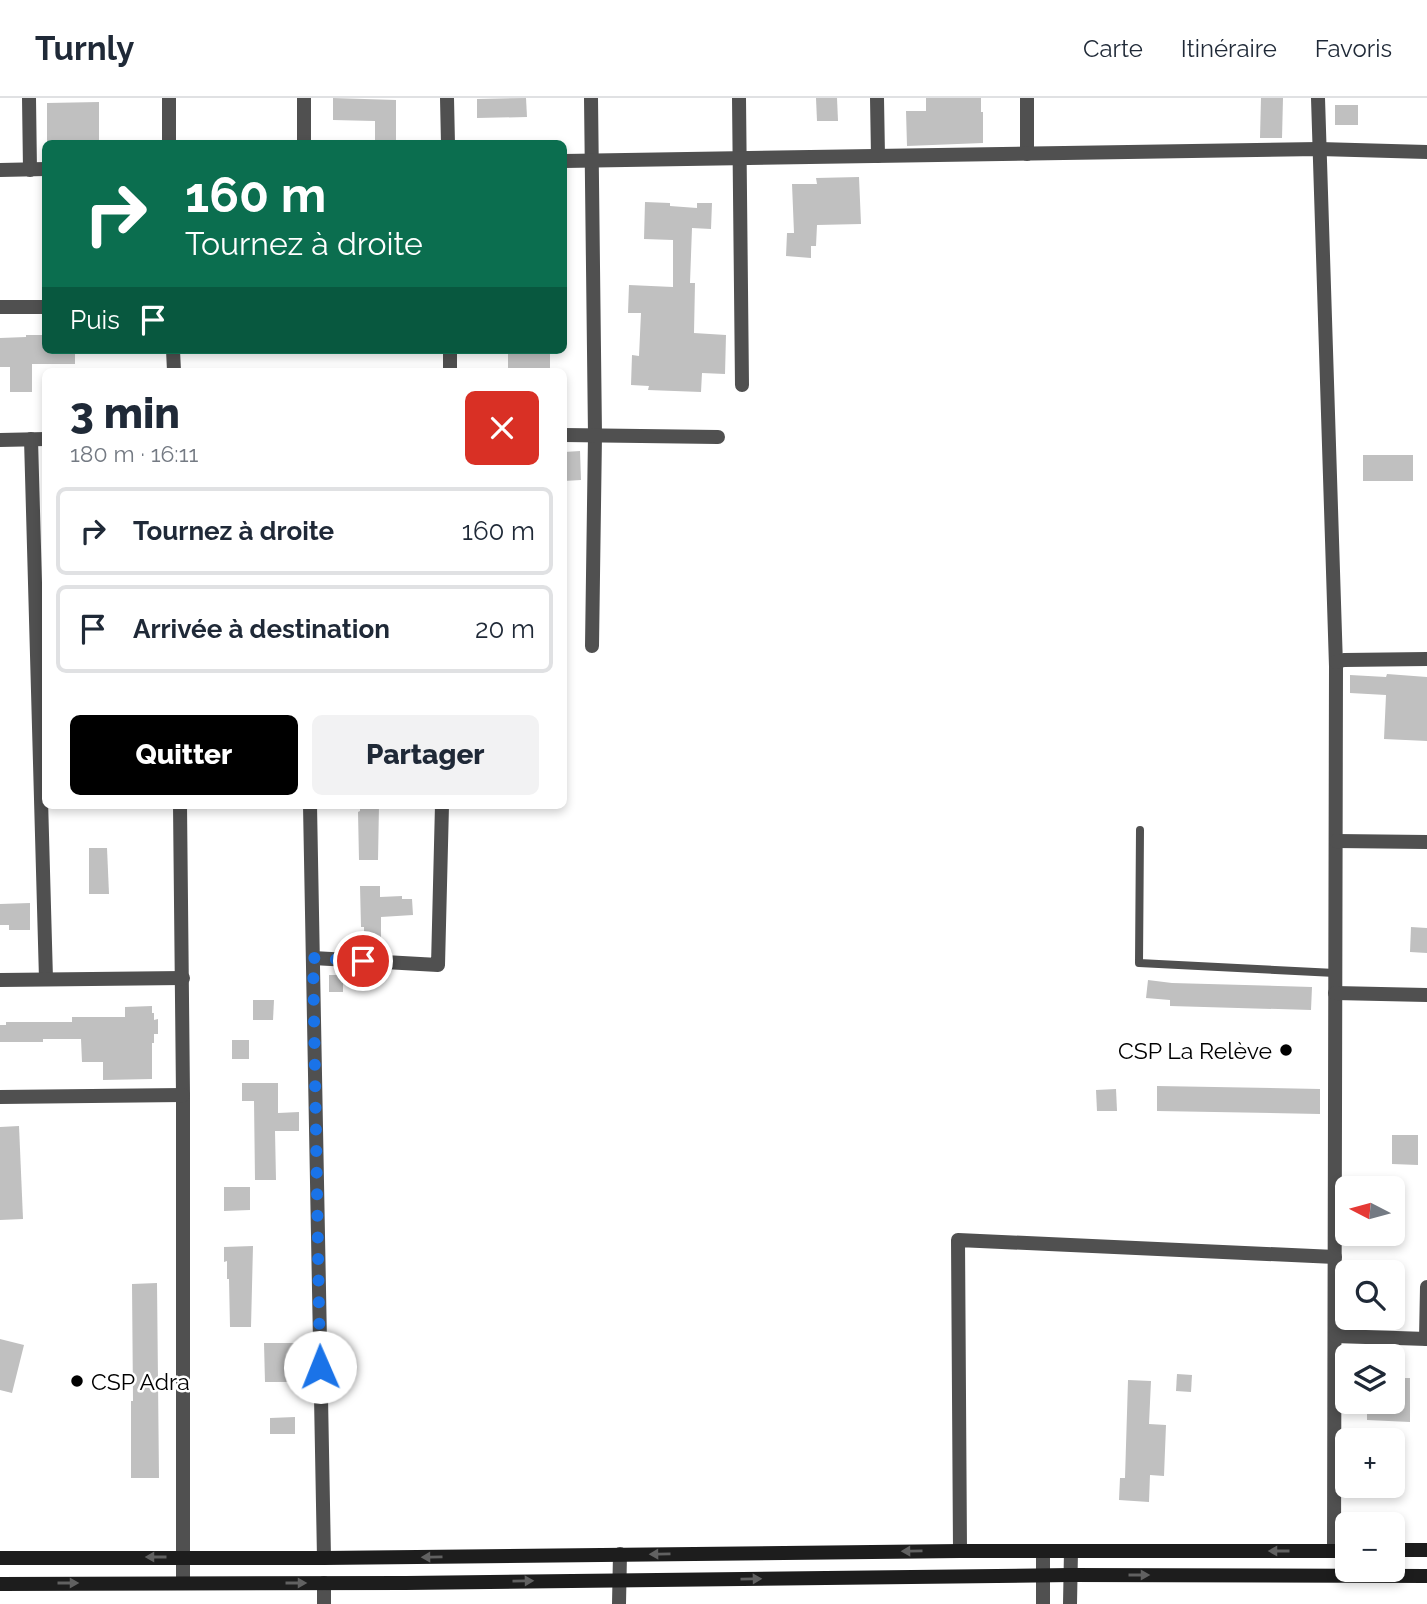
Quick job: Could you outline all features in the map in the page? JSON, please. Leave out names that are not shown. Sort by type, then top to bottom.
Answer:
[{"type":"main road","points":[[1405,1550],[1427,1550]]},
{"type":"main road","points":[[0,1558],[1335,1551]]},
{"type":"main road","points":[[404,1557],[406,1583]]},
{"type":"main road","points":[[0,1584],[406,1583],[1071,1575],[1427,1576]]},
{"type":"street","points":[[29,98],[30,170]]},
{"type":"street","points":[[169,98],[169,140]]},
{"type":"street","points":[[304,98],[304,140]]},
{"type":"street","points":[[447,98],[448,140]]},
{"type":"street","points":[[591,98],[595,435],[592,646]]},
{"type":"street","points":[[739,98],[742,385]]},
{"type":"street","points":[[877,98],[877,156]]},
{"type":"street","points":[[1027,98],[1027,154]]},
{"type":"street","points":[[1318,98],[1336,662],[1335,1336],[1340,1512]]},
{"type":"street","points":[[567,161],[1319,149],[1427,152]]},
{"type":"street","points":[[0,170],[42,169]]},
{"type":"street","points":[[0,307],[42,307]]},
{"type":"street","points":[[567,435],[718,437]]},
{"type":"street","points":[[0,440],[38,439],[42,709]]},
{"type":"street","points":[[1336,662],[1427,659]]},
{"type":"street","points":[[43,809],[46,979]]},
{"type":"street","points":[[180,809],[183,978],[183,1583]]},
{"type":"street","points":[[310,809],[324,1558]]},
{"type":"street","points":[[313,958],[438,965],[442,809]]},
{"type":"street","points":[[1336,841],[1427,842]]},
{"type":"street","points":[[0,980],[183,978]]},
{"type":"street","points":[[1335,993],[1427,995]]},
{"type":"street","points":[[0,1097],[183,1095]]},
{"type":"street","points":[[960,1551],[958,1240],[1335,1257]]},
{"type":"street","points":[[1335,1336],[1427,1339],[1427,1286]]},
{"type":"street","points":[[1036,1551],[1044,1576],[1043,1604]]},
{"type":"street","points":[[1070,1604],[1071,1551]]},
{"type":"street","points":[[619,1604],[620,1555]]},
{"type":"street","points":[[324,1583],[324,1604]]},
{"type":"lane","points":[[1140,830],[1139,963],[1335,973]]},
{"type":"building","points":[[333,98],[396,100],[396,140],[375,140],[375,121],[333,120]]},
{"type":"building","points":[[526,98],[527,117],[477,118],[477,99]]},
{"type":"building","points":[[816,98],[837,98],[838,121],[817,121]]},
{"type":"building","points":[[926,98],[981,98],[983,143],[907,146],[906,111],[926,111]]},
{"type":"building","points":[[1261,98],[1283,98],[1282,138],[1260,138]]},
{"type":"building","points":[[99,102],[99,140],[47,140],[47,103]]},
{"type":"building","points":[[1335,105],[1358,105],[1358,125],[1335,125]]},
{"type":"building","points":[[859,177],[861,224],[817,225],[816,246],[811,246],[811,258],[786,256],[787,233],[794,233],[792,184],[817,184],[816,178]]},
{"type":"building","points":[[645,202],[697,208],[697,203],[712,203],[711,229],[692,228],[690,283],[695,283],[694,333],[726,335],[725,374],[702,373],[701,392],[648,390],[649,386],[631,385],[632,355],[639,356],[641,313],[628,313],[629,285],[673,287],[673,240],[644,239]]},
{"type":"building","points":[[42,335],[42,354],[75,354],[75,364],[32,364],[32,392],[10,392],[10,367],[0,367],[0,338]]},
{"type":"building","points":[[508,354],[550,354],[550,368],[508,368]]},
{"type":"building","points":[[580,451],[581,480],[567,481],[567,452]]},
{"type":"building","points":[[1363,455],[1413,455],[1413,481],[1363,481]]},
{"type":"building","points":[[1387,674],[1427,677],[1427,741],[1384,739],[1386,695],[1350,693],[1350,675],[1386,677]]},
{"type":"building","points":[[379,809],[378,860],[359,860],[360,811]]},
{"type":"building","points":[[89,848],[107,848],[109,894],[89,894]]},
{"type":"building","points":[[360,886],[380,886],[380,897],[402,896],[402,899],[412,899],[413,915],[381,917],[381,947],[364,947]]},
{"type":"building","points":[[30,903],[30,930],[9,930],[9,925],[0,925],[0,904]]},
{"type":"building","points":[[1411,927],[1427,928],[1427,953],[1410,952]]},
{"type":"building","points":[[329,975],[343,975],[343,992],[329,992]]},
{"type":"building","points":[[1148,980],[1312,987],[1311,1010],[1170,1006],[1170,1000],[1146,998]]},
{"type":"building","points":[[253,1000],[274,1000],[273,1020],[253,1020]]},
{"type":"building","points":[[152,1006],[154,1020],[158,1019],[158,1034],[154,1034],[152,1043],[152,1079],[103,1080],[103,1062],[82,1062],[81,1039],[0,1042],[0,1025],[6,1025],[6,1022],[72,1022],[72,1017],[125,1017],[125,1007]]},
{"type":"building","points":[[232,1040],[249,1040],[249,1059],[232,1059]]},
{"type":"building","points":[[242,1083],[278,1083],[278,1113],[299,1112],[299,1131],[275,1131],[276,1180],[255,1180],[254,1101],[242,1101]]},
{"type":"building","points":[[1157,1086],[1320,1089],[1320,1114],[1157,1111]]},
{"type":"building","points":[[1116,1089],[1117,1111],[1097,1111],[1096,1090]]},
{"type":"building","points":[[19,1126],[23,1219],[0,1220],[0,1127]]},
{"type":"building","points":[[1392,1135],[1418,1135],[1418,1165],[1392,1164]]},
{"type":"building","points":[[224,1187],[250,1187],[250,1210],[224,1211]]},
{"type":"building","points":[[253,1246],[251,1327],[230,1327],[229,1279],[227,1261],[224,1262],[224,1247]]},
{"type":"building","points":[[157,1283],[159,1478],[131,1478],[132,1284]]},
{"type":"building","points":[[0,1339],[24,1345],[12,1393],[0,1390]]},
{"type":"building","points":[[264,1343],[304,1343],[305,1382],[265,1382]]},
{"type":"building","points":[[1177,1374],[1192,1375],[1191,1392],[1176,1391]]},
{"type":"building","points":[[1405,1378],[1410,1378],[1410,1422],[1367,1420],[1367,1414],[1405,1414]]},
{"type":"building","points":[[1128,1380],[1151,1381],[1149,1424],[1166,1425],[1164,1476],[1150,1475],[1149,1502],[1119,1500],[1120,1478],[1125,1478]]},
{"type":"building","points":[[295,1417],[295,1434],[270,1434],[270,1418]]},
{"type":"place","name":"CSP La Relève","points":[[1286,1050]]},
{"type":"place","name":"CSP Adra","points":[[77,1381]]},
{"type":"route","points":[[320,1367],[313,958],[363,961]]}]
